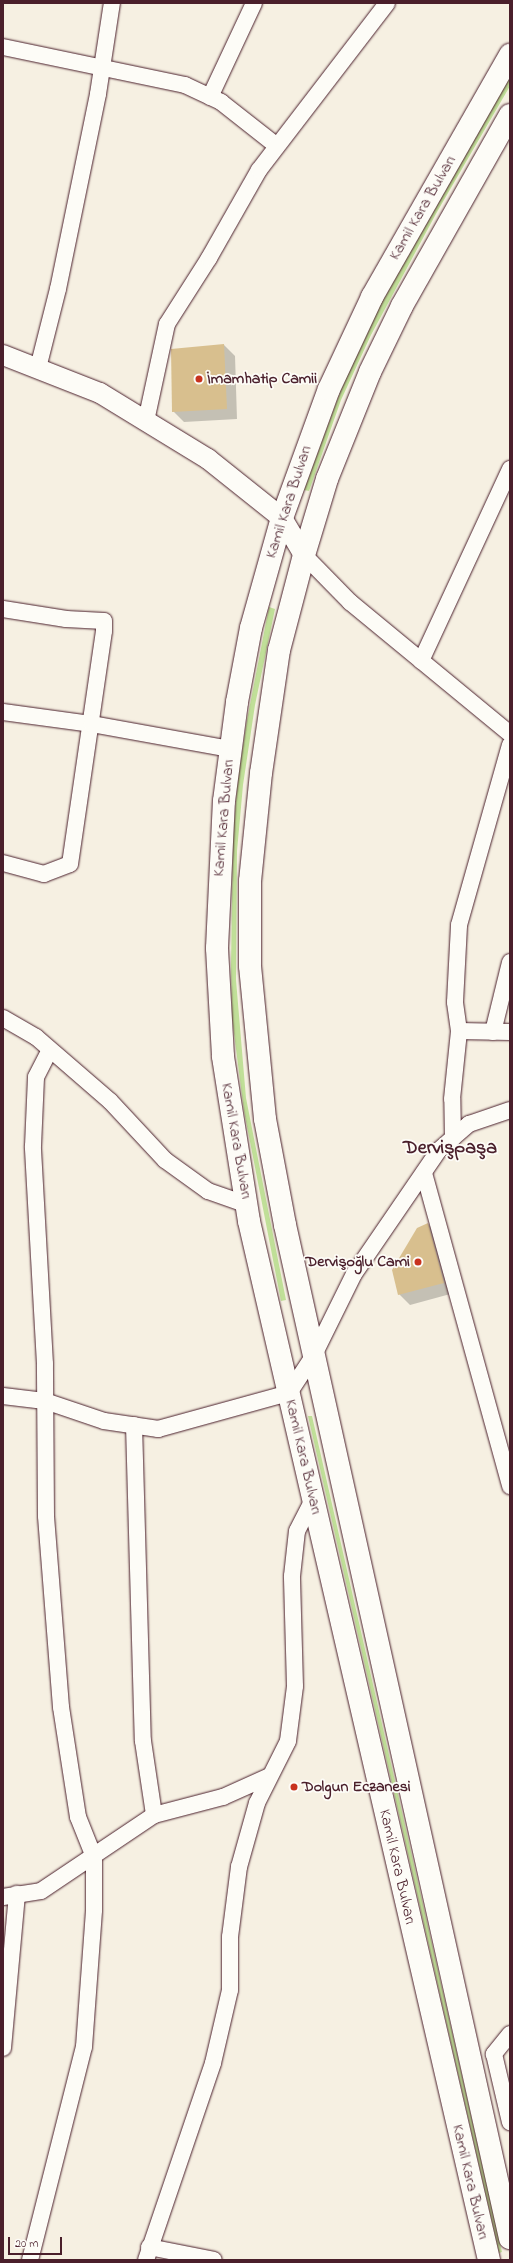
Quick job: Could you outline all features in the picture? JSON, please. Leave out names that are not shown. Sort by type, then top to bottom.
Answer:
[{"type":"main road","name":"Kamil Kara Bulvarı","points":[[489,2260],[249,1221],[248,1205],[240,1177],[228,1095],[218,979],[220,857],[230,749],[251,628],[282,518],[329,389],[372,297],[510,55]]},
{"type":"main road","name":"Kamil Kara Bulvarı","points":[[510,115],[402,306],[370,372],[330,472],[304,555],[279,650],[261,773],[250,881],[250,966],[265,1119],[314,1356],[510,2238]]},
{"type":"street","points":[[38,368],[58,289],[102,66],[112,3]]},
{"type":"street","points":[[210,97],[254,3]]},
{"type":"street","points":[[146,421],[167,324],[209,258],[259,170],[387,3]]},
{"type":"street","points":[[3,48],[102,66],[185,85],[221,102],[277,146]]},
{"type":"street","points":[[3,355],[100,393],[208,459],[282,518],[304,555],[350,602],[510,734]]},
{"type":"street","points":[[421,661],[510,469]]},
{"type":"street","points":[[3,609],[66,619],[104,620],[92,724],[70,864],[44,874],[3,863]]},
{"type":"street","points":[[3,712],[92,724],[230,749]]},
{"type":"street","points":[[452,1138],[452,1099],[458,1031],[455,1002],[459,926],[510,745]]},
{"type":"street","points":[[493,1032],[510,962]]},
{"type":"street","points":[[3,1018],[36,1037],[110,1101],[165,1160],[208,1191],[248,1205]]},
{"type":"street","points":[[458,1031],[510,1032]]},
{"type":"street","points":[[30,2260],[84,2047],[94,1910],[94,1857],[78,1817],[61,1706],[46,1516],[45,1401],[33,1146],[36,1077],[50,1050]]},
{"type":"street","points":[[3,1396],[45,1401],[104,1421],[158,1429],[289,1393],[314,1356],[354,1274],[439,1150],[469,1124],[510,1110]]},
{"type":"street","points":[[424,1173],[510,1486]]},
{"type":"street","points":[[134,1425],[142,1741],[154,1815]]},
{"type":"street","points":[[214,2260],[148,2254],[213,2063],[230,1990],[230,1937],[239,1867],[257,1803],[288,1741],[295,1686],[292,1576],[297,1531],[313,1500]]},
{"type":"street","points":[[3,2048],[10,1896],[41,1891],[94,1857],[154,1815],[223,1797],[270,1776]]},
{"type":"street","points":[[510,2034],[494,2054],[510,2122]]},
{"type":"green space","points":[[510,76],[510,86],[437,212],[371,335],[341,400],[309,491],[304,490],[342,387],[374,316]]},
{"type":"green space","points":[[269,607],[275,609],[255,705],[243,785],[237,851],[236,980],[246,1098],[286,1300],[281,1301],[244,1111],[232,1018],[231,966],[233,834],[238,778],[247,720]]},
{"type":"green space","points":[[308,1416],[312,1416],[502,2252],[499,2253]]},
{"type":"building","name":"İmamhatip Camii","points":[[224,344],[227,409],[172,412],[171,349]]},
{"type":"building","name":"Dervişoğlu Cami","points":[[428,1223],[444,1283],[398,1295],[392,1270],[417,1228]]},
{"type":"place","name":"İmamhatip Camii","points":[[199,379]]},
{"type":"place","name":"Dervişoğlu Cami","points":[[418,1262]]},
{"type":"place","name":"Dolgun Eczanesi","points":[[294,1787]]},
{"type":"district","name":"Dervişpaşa","points":[[450,1148]]}]
